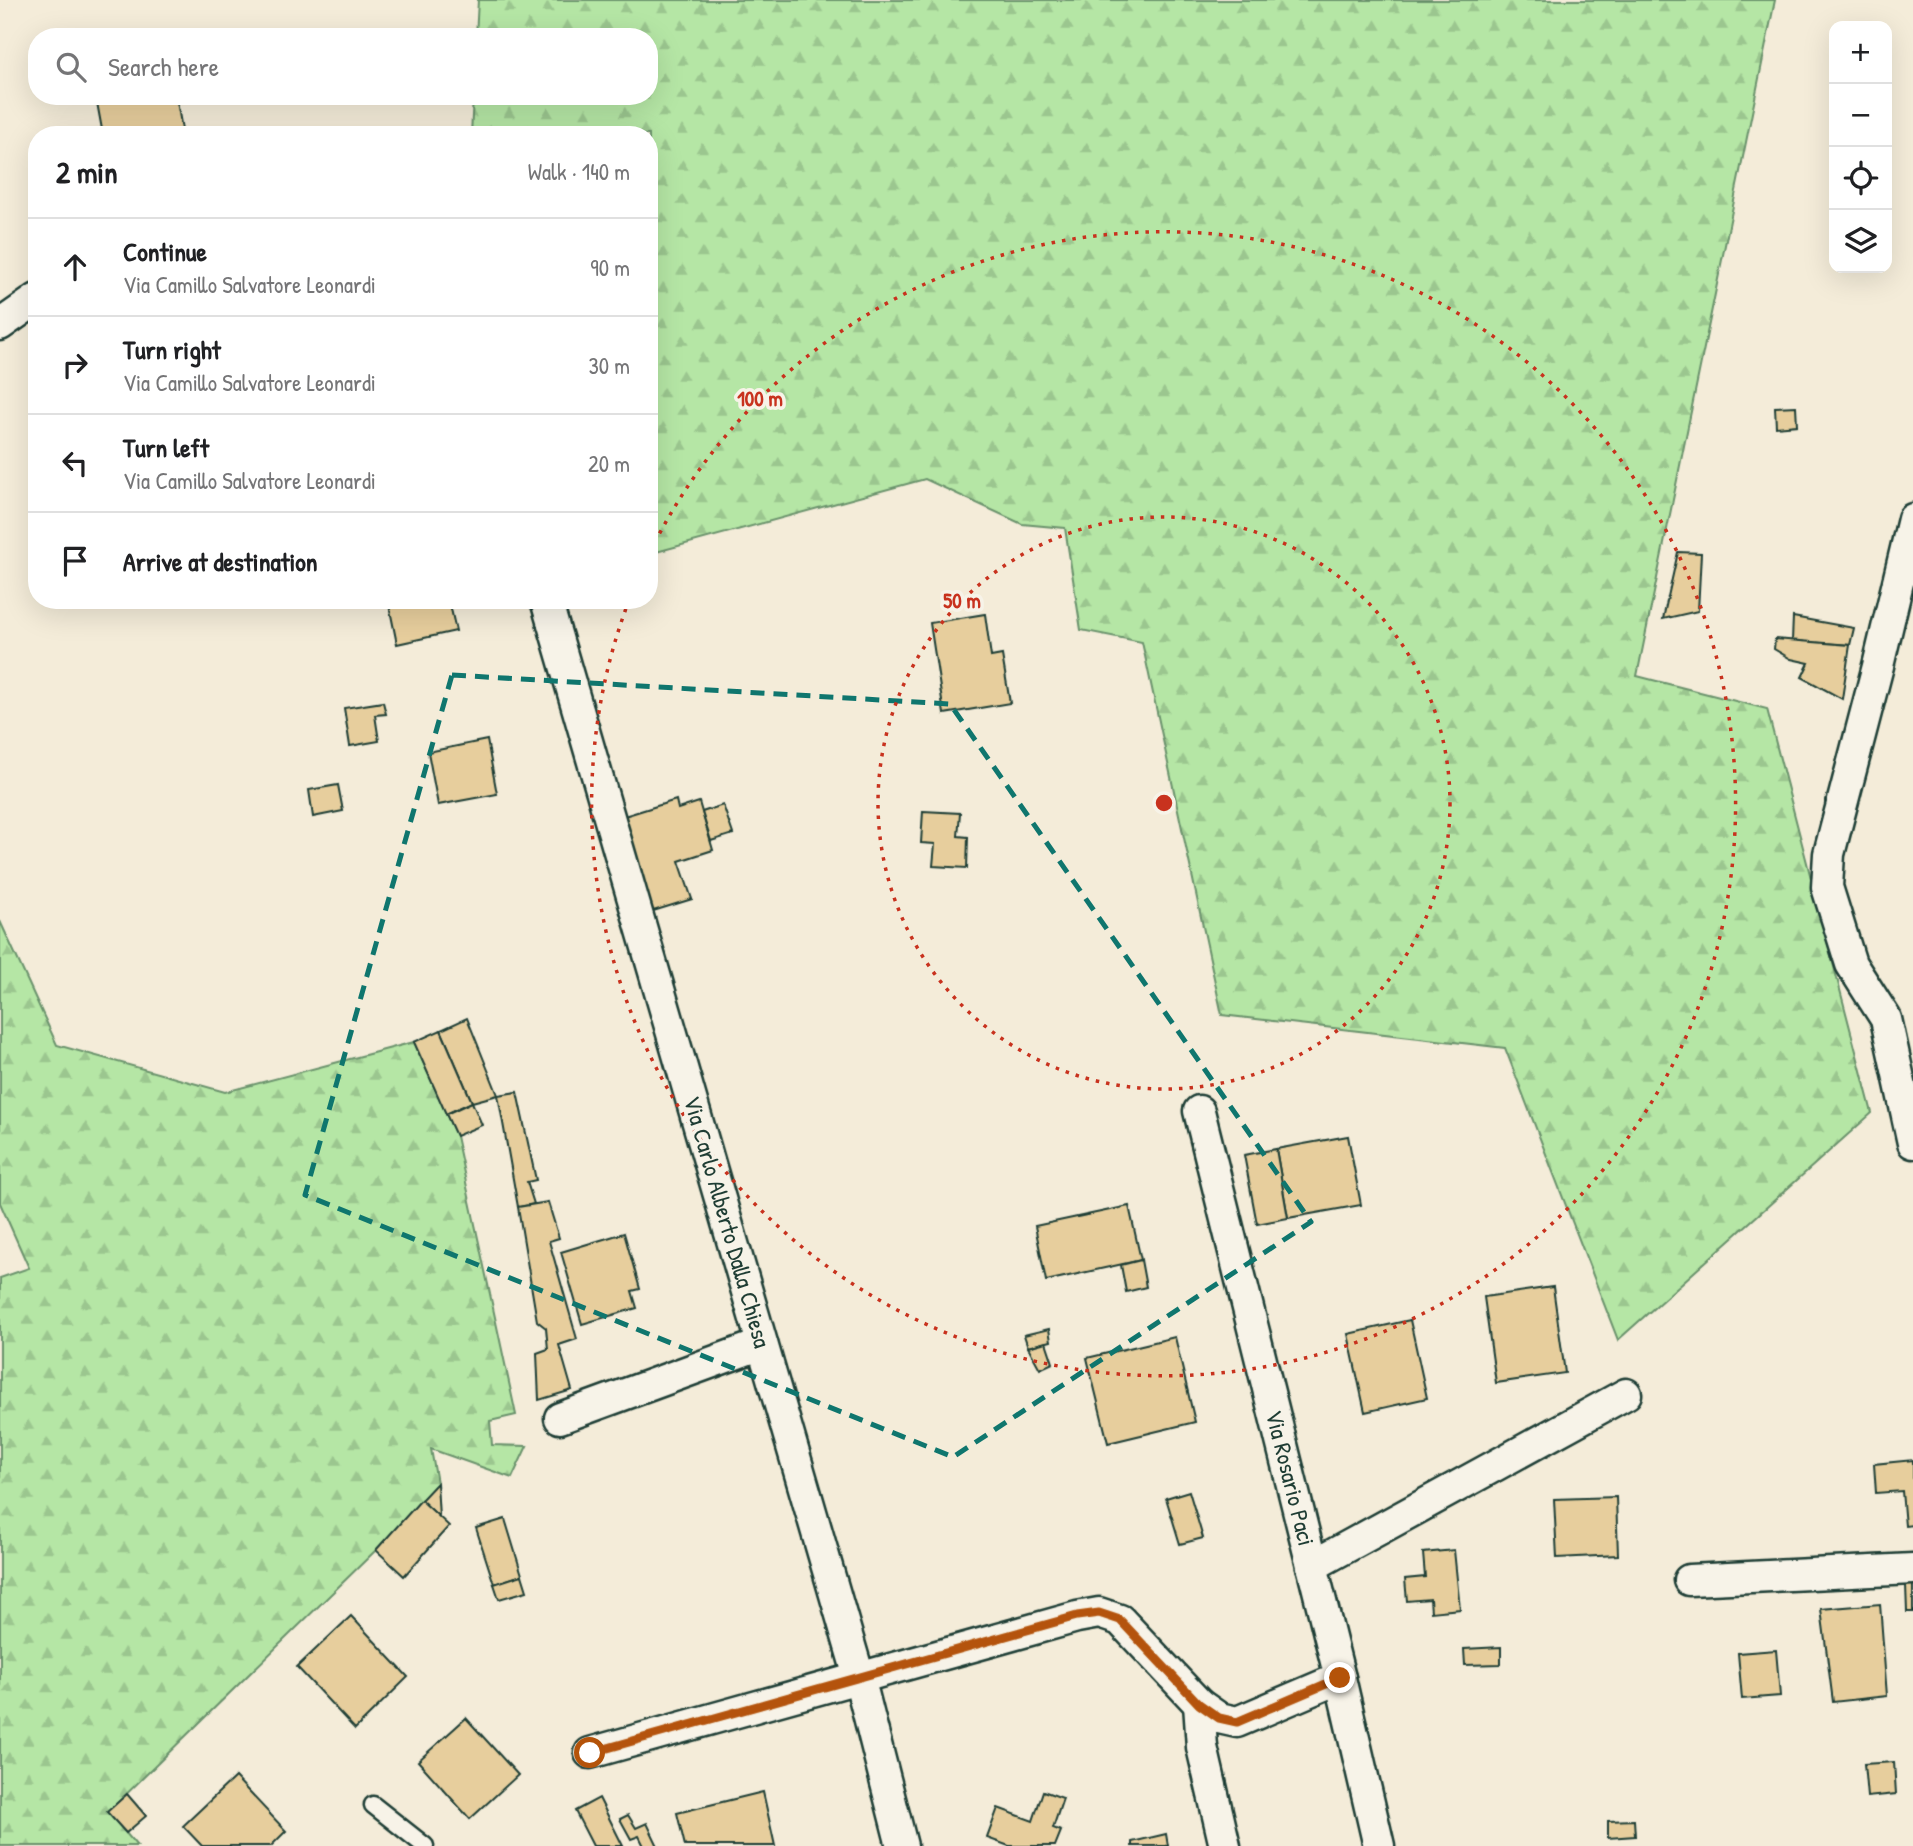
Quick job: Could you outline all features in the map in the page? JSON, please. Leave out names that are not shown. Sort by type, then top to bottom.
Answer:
[{"type":"street","points":[[0,325],[28,305]]},
{"type":"street","points":[[1913,519],[1829,854],[1827,887],[1851,964],[1886,1019],[1913,1143]]},
{"type":"street","name":"Via Carlo Alberto Dalla Chiesa","points":[[549,609],[859,1677],[902,1846]]},
{"type":"street","name":"Via Rosario Paci","points":[[1199,1111],[1379,1846]]},
{"type":"street","points":[[560,1418],[762,1344]]},
{"type":"street","points":[[1312,1566],[1626,1394]]},
{"type":"street","points":[[1689,1580],[1913,1569]]},
{"type":"street","points":[[590,1753],[1077,1616],[1099,1613],[1120,1620],[1199,1704],[1219,1718],[1237,1722],[1340,1678]]},
{"type":"street","points":[[1199,1704],[1202,1747],[1225,1846]]},
{"type":"lane","points":[[373,1805],[425,1846]]},
{"type":"highlighted area","points":[[452,675],[950,704],[1311,1222],[953,1457],[305,1195]]},
{"type":"green space","points":[[478,0],[1775,0],[1637,676],[1767,709],[1872,1113],[1618,1340],[1505,1048],[1222,1015],[1142,642],[1081,630],[1065,528],[1022,524],[925,479],[658,552],[658,126],[471,126],[473,105],[658,105],[658,28],[476,28]]},
{"type":"green space","points":[[0,921],[57,1045],[225,1092],[414,1042],[456,1136],[516,1415],[490,1421],[492,1445],[527,1446],[512,1478],[431,1449],[437,1483],[376,1550],[108,1812],[137,1846],[0,1846],[0,1278],[29,1268],[0,1203]]},
{"type":"building","points":[[97,105],[178,105],[181,126],[101,126]]},
{"type":"building","points":[[1796,406],[1797,425],[1776,427],[1775,407]]},
{"type":"building","points":[[1678,552],[1701,553],[1698,611],[1663,619]]},
{"type":"building","points":[[390,609],[451,609],[456,631],[397,644]]},
{"type":"building","points":[[985,614],[991,657],[1002,655],[1010,703],[944,714],[930,623]]},
{"type":"building","points":[[1793,617],[1854,628],[1850,645],[1792,641]]},
{"type":"building","points":[[1775,639],[1850,645],[1842,699],[1802,677],[1809,663],[1791,659],[1774,649]]},
{"type":"building","points":[[383,702],[386,714],[375,715],[379,741],[350,746],[344,708]]},
{"type":"building","points":[[487,740],[497,794],[438,805],[428,752]]},
{"type":"building","points":[[338,785],[343,811],[313,817],[309,790]]},
{"type":"building","points":[[676,800],[678,809],[699,802],[713,850],[679,861],[692,899],[650,912],[621,817]]},
{"type":"building","points":[[723,805],[733,834],[711,841],[702,812]]},
{"type":"building","points":[[923,811],[960,813],[958,836],[968,837],[967,868],[933,866],[935,844],[921,843]]},
{"type":"building","points":[[467,1018],[498,1095],[472,1102],[441,1030]]},
{"type":"building","points":[[441,1030],[472,1102],[446,1114],[414,1042]]},
{"type":"building","points":[[517,1092],[536,1180],[527,1182],[534,1204],[518,1207],[498,1095]]},
{"type":"building","points":[[472,1102],[482,1125],[456,1136],[446,1114]]},
{"type":"building","points":[[1348,1136],[1361,1205],[1288,1218],[1276,1149]]},
{"type":"building","points":[[1276,1149],[1288,1218],[1257,1224],[1244,1155]]},
{"type":"building","points":[[548,1202],[559,1238],[549,1241],[577,1339],[559,1345],[572,1390],[539,1400],[537,1353],[548,1349],[546,1328],[537,1321],[518,1207]]},
{"type":"building","points":[[1129,1206],[1141,1260],[1046,1281],[1035,1226]]},
{"type":"building","points":[[624,1233],[640,1289],[632,1291],[637,1308],[582,1324],[561,1252]]},
{"type":"building","points":[[1141,1260],[1146,1287],[1126,1292],[1121,1265]]},
{"type":"building","points":[[1553,1287],[1565,1373],[1496,1383],[1484,1297]]},
{"type":"building","points":[[1410,1320],[1427,1398],[1365,1412],[1348,1334]]},
{"type":"building","points":[[1049,1329],[1051,1341],[1028,1347],[1024,1335]]},
{"type":"building","points":[[1175,1337],[1195,1422],[1108,1443],[1087,1358]]},
{"type":"building","points":[[1046,1342],[1053,1363],[1040,1369],[1028,1347]]},
{"type":"building","points":[[1913,1460],[1913,1525],[1905,1526],[1902,1491],[1876,1493],[1874,1464]]},
{"type":"building","points":[[437,1483],[439,1517],[421,1500]]},
{"type":"building","points":[[1189,1491],[1203,1538],[1180,1544],[1166,1498]]},
{"type":"building","points":[[1616,1497],[1618,1555],[1557,1558],[1554,1499]]},
{"type":"building","points":[[421,1500],[449,1526],[404,1576],[376,1550]]},
{"type":"building","points":[[505,1519],[522,1575],[494,1584],[476,1528]]},
{"type":"building","points":[[1454,1550],[1460,1609],[1431,1612],[1430,1599],[1407,1601],[1405,1579],[1425,1577],[1423,1553]]},
{"type":"building","points":[[522,1575],[527,1591],[499,1599],[494,1584]]},
{"type":"building","points":[[1906,1585],[1913,1585],[1913,1612],[1907,1612]]},
{"type":"building","points":[[1880,1604],[1887,1696],[1833,1702],[1821,1609]]},
{"type":"building","points":[[351,1616],[408,1677],[355,1729],[297,1667]]},
{"type":"building","points":[[1501,1647],[1501,1664],[1465,1665],[1464,1649]]},
{"type":"building","points":[[1776,1650],[1780,1696],[1742,1699],[1738,1653]]},
{"type":"building","points":[[466,1718],[518,1775],[470,1819],[418,1761]]},
{"type":"building","points":[[1894,1762],[1896,1794],[1867,1797],[1864,1764]]},
{"type":"building","points":[[235,1777],[286,1831],[271,1846],[202,1846],[183,1826]]},
{"type":"building","points":[[1043,1791],[1063,1798],[1053,1828],[1061,1831],[1055,1846],[1009,1846],[987,1838],[998,1808],[1033,1821]]},
{"type":"building","points":[[763,1792],[775,1846],[685,1846],[677,1813]]},
{"type":"building","points":[[127,1794],[146,1816],[126,1833],[107,1812]]},
{"type":"building","points":[[599,1798],[623,1846],[593,1846],[575,1811]]},
{"type":"building","points":[[628,1815],[636,1828],[647,1823],[658,1846],[644,1846],[639,1836],[631,1839],[620,1819]]},
{"type":"building","points":[[1634,1820],[1635,1836],[1608,1838],[1608,1821]]},
{"type":"building","points":[[1166,1834],[1168,1846],[1132,1846],[1132,1842]]},
{"type":"route","points":[[590,1753],[1077,1616],[1099,1613],[1120,1620],[1199,1704],[1219,1718],[1237,1722],[1340,1678]]}]
